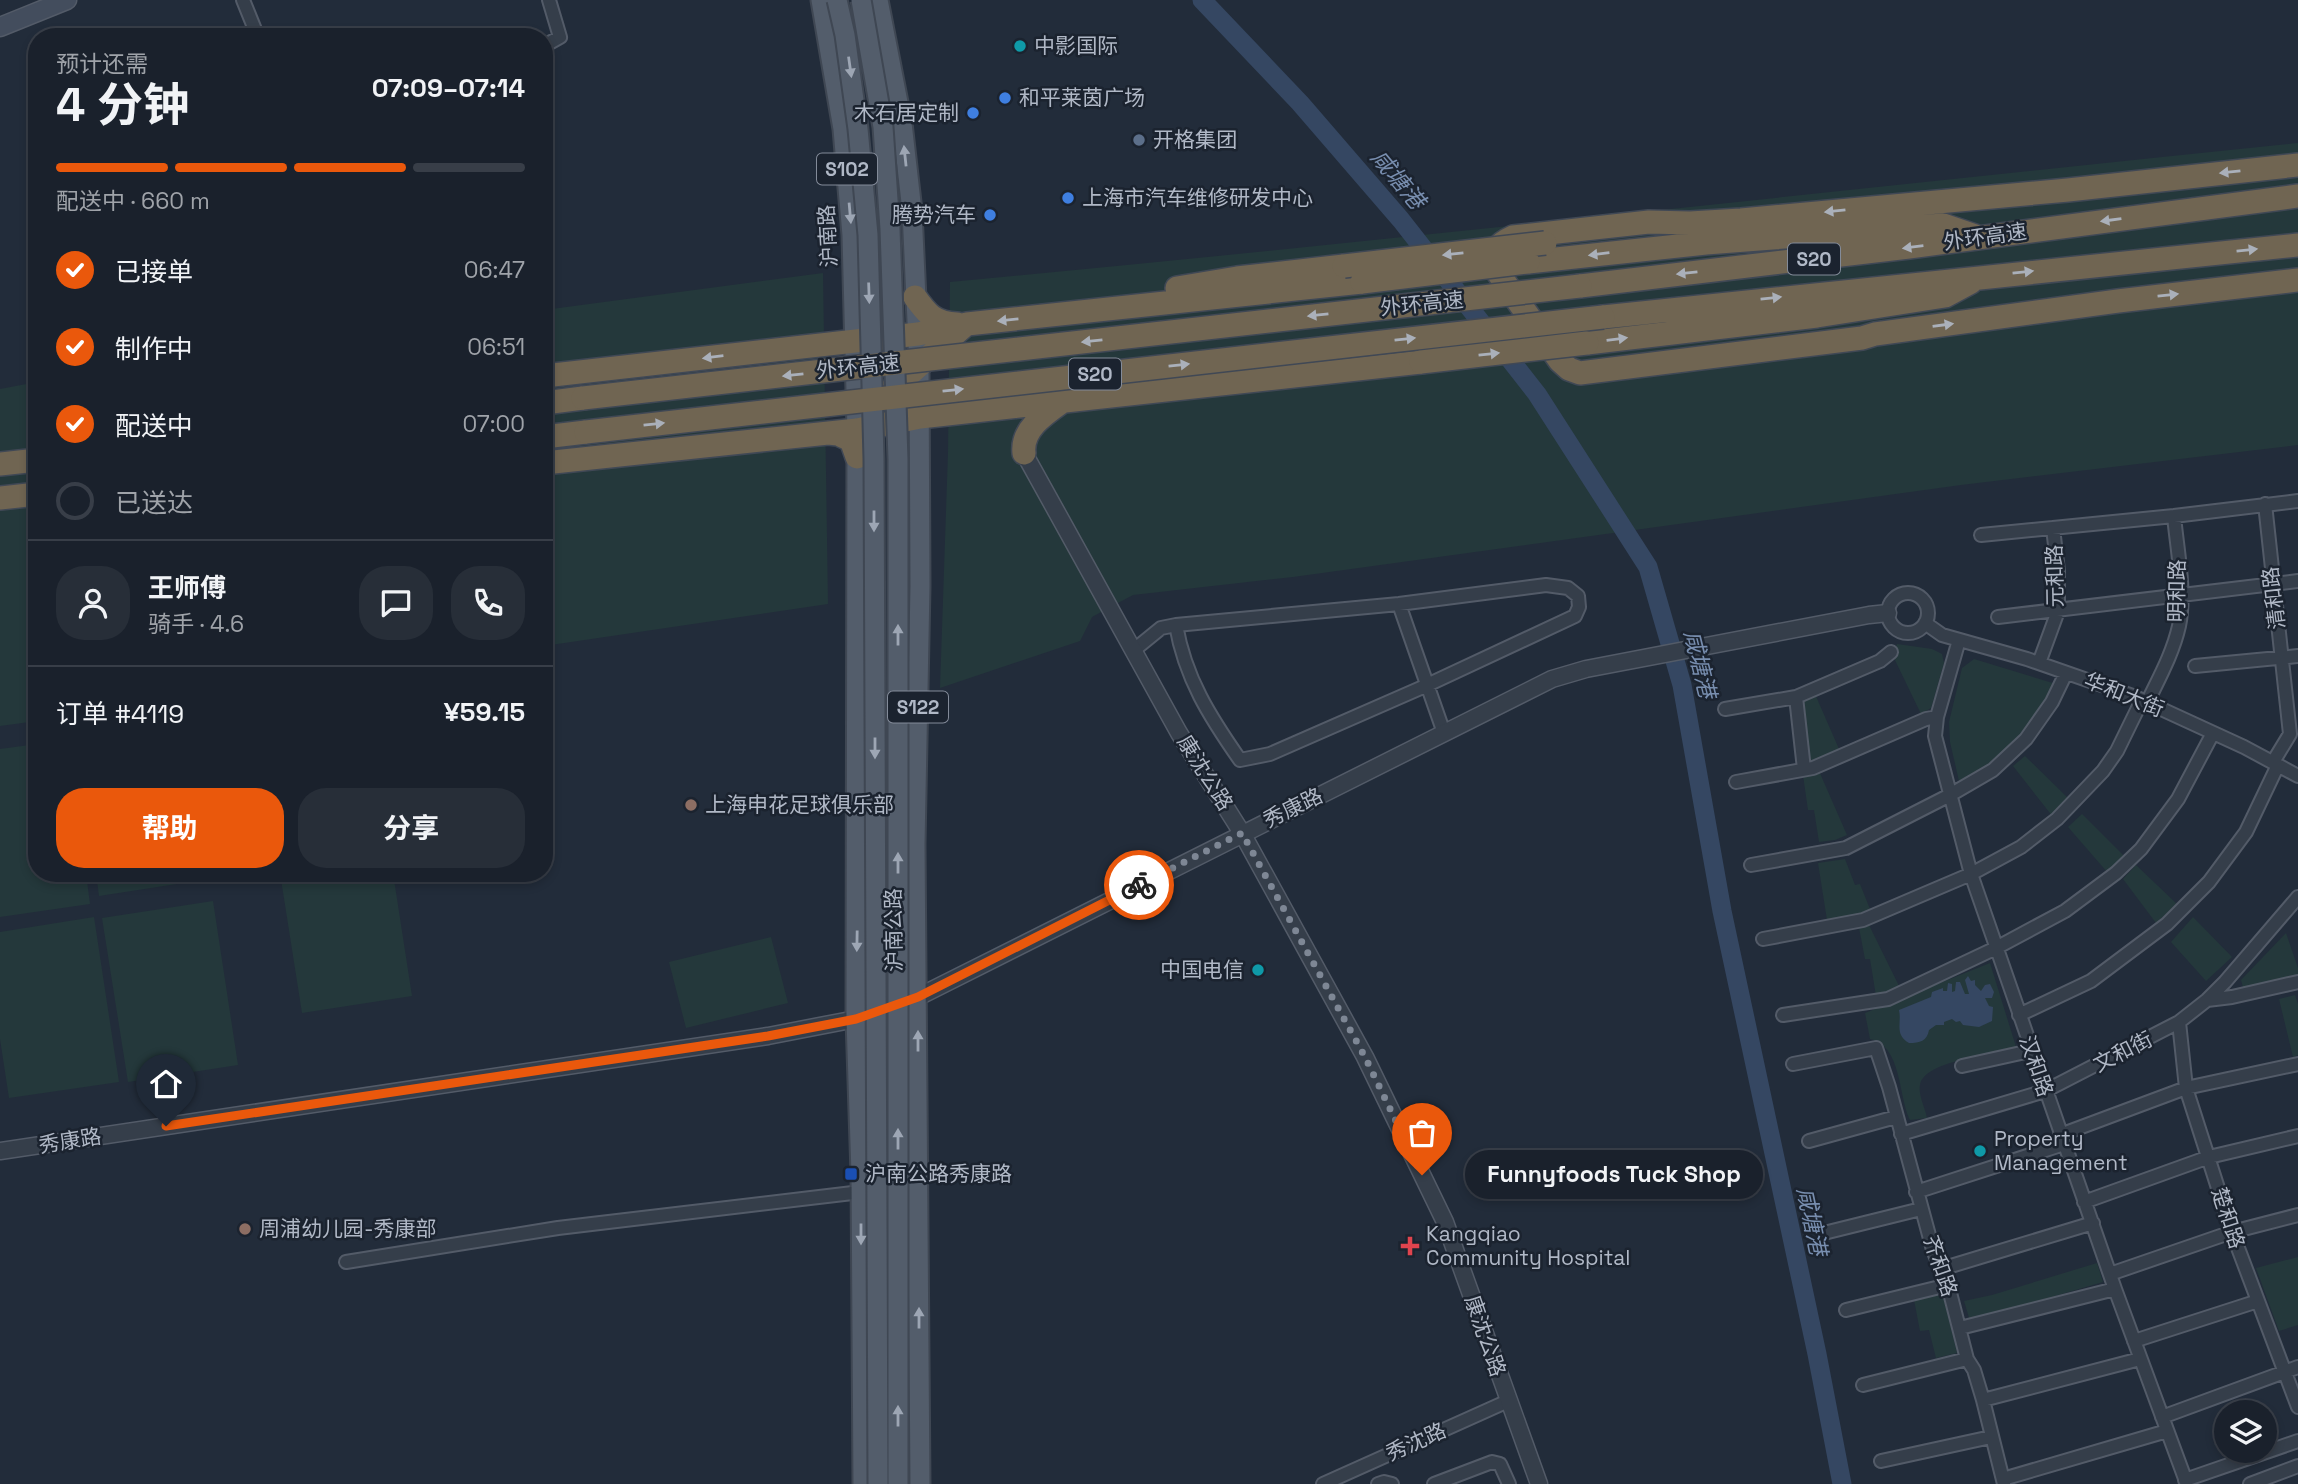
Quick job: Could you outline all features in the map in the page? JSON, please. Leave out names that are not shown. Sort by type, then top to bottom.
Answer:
[{"type":"highway","points":[[1875,334],[1862,338],[1580,373],[1569,369],[1560,361],[1494,267],[1493,256],[1500,243],[1513,237],[1649,222],[1690,223],[2067,190],[2298,165]]},
{"type":"highway","name":"外环高速","points":[[553,402],[1580,286],[1981,238],[2298,196]]},
{"type":"highway","points":[[1125,307],[1159,292],[1189,285],[1659,230],[1690,223]]},
{"type":"highway","points":[[553,375],[918,334],[967,324],[1740,240],[1944,225],[1981,238]]},
{"type":"highway","points":[[1659,230],[1740,240]]},
{"type":"highway","name":"外环高速","points":[[553,435],[1979,276],[2298,245]]},
{"type":"highway","points":[[553,462],[857,430],[920,417],[1817,316],[1945,296],[1979,276]]},
{"type":"highway","points":[[1647,336],[1680,341],[1875,334],[2298,280]]},
{"type":"highway","points":[[915,297],[929,317],[947,324],[967,324]]},
{"type":"highway","points":[[857,430],[885,395],[967,324]]},
{"type":"highway","points":[[821,432],[835,424],[856,404],[906,353],[918,334]]},
{"type":"highway","points":[[1024,453],[1023,445],[1032,427],[1063,401]]},
{"type":"highway","points":[[821,432],[845,436],[850,440],[857,457]]},
{"type":"highway","points":[[0,464],[28,461]]},
{"type":"highway","points":[[0,498],[28,495]]},
{"type":"main road","points":[[0,27],[67,0]]},
{"type":"main road","name":"沪南路","points":[[821,0],[844,129],[852,235],[857,430]]},
{"type":"main road","points":[[837,0],[856,116],[868,235],[874,460],[878,1484]]},
{"type":"main road","points":[[860,0],[883,127],[890,229],[898,459],[898,1484]]},
{"type":"main road","name":"S102","points":[[878,0],[902,123],[912,211],[920,417]]},
{"type":"main road","name":"沪南公路","points":[[919,1484],[915,844],[920,417]]},
{"type":"main road","name":"沪南公路","points":[[857,430],[856,1019],[861,1192],[863,1484]]},
{"type":"street","points":[[243,0],[254,28]]},
{"type":"street","points":[[549,0],[560,37],[553,41]]},
{"type":"street","name":"康沈公路","points":[[1024,453],[1180,733],[1242,833],[1365,1057],[1445,1222],[1539,1484]]},
{"type":"street","points":[[1981,535],[2298,501]]},
{"type":"street","name":"清和路","points":[[2264,504],[2272,584],[2294,733]]},
{"type":"street","name":"明和路","points":[[1763,939],[1864,920],[1971,874],[2021,847],[2057,819],[2085,791],[2117,751],[2169,657],[2179,625],[2180,596],[2174,516]]},
{"type":"street","name":"元和路","points":[[2039,663],[2058,611],[2058,570],[2053,528]]},
{"type":"street","points":[[1998,617],[2298,581]]},
{"type":"street","points":[[1134,650],[1161,628],[1175,625],[1399,604],[1546,586],[1568,588],[1578,596],[1579,607],[1575,617],[1427,685],[1270,754],[1240,760],[1207,713],[1181,655],[1175,625]]},
{"type":"street","points":[[1914,594],[1923,600],[1927,616],[1925,624],[1916,631],[1902,632],[1890,621],[1888,613],[1889,606],[1898,596],[1914,594]]},
{"type":"street","points":[[1399,604],[1444,733]]},
{"type":"street","name":"秀康路","points":[[0,1151],[768,1036],[856,1019],[918,997],[1552,679],[1586,669],[1888,613]]},
{"type":"street","name":"华和大街","points":[[1925,624],[1942,635],[2039,663],[2145,702],[2298,776]]},
{"type":"street","name":"汉和路","points":[[1959,640],[1937,717],[1935,736],[1971,874],[2084,1202],[2186,1482]]},
{"type":"street","points":[[1725,709],[1796,697],[1880,661],[1891,652]]},
{"type":"street","points":[[2195,666],[2298,656]]},
{"type":"street","points":[[1751,865],[1846,848],[1993,770],[2026,739],[2052,702],[2066,673]]},
{"type":"street","points":[[1796,697],[1804,769]]},
{"type":"street","points":[[1736,782],[1804,769],[1926,719],[1937,717]]},
{"type":"street","points":[[1783,1015],[1888,999],[1996,948],[2065,911],[2116,873],[2141,849],[2178,799],[2213,733]]},
{"type":"street","points":[[2019,1016],[2091,981],[2167,924],[2209,882],[2246,832],[2275,764],[2294,733]]},
{"type":"street","name":"文和街","points":[[1901,1134],[2045,1091],[2179,1022],[2207,1000],[2298,897]]},
{"type":"street","points":[[2207,1000],[2298,982]]},
{"type":"street","name":"楚和路","points":[[2179,1022],[2186,1088],[2232,1232],[2298,1408]]},
{"type":"street","name":"齐和路","points":[[1793,1064],[1876,1048],[1921,1209],[1948,1285],[1967,1359],[1974,1370],[1983,1400],[2004,1481]]},
{"type":"street","points":[[1962,1066],[2031,1051]]},
{"type":"street","points":[[1916,1192],[2062,1139],[2186,1088],[2298,1064]]},
{"type":"street","points":[[1809,1141],[1896,1117]]},
{"type":"street","points":[[2084,1202],[2209,1157],[2298,1136]]},
{"type":"street","points":[[346,1262],[558,1228],[861,1192]]},
{"type":"street","points":[[1828,1232],[1921,1209]]},
{"type":"street","points":[[2110,1274],[2232,1232],[2298,1215]]},
{"type":"street","points":[[1941,1269],[2093,1223]]},
{"type":"street","points":[[1846,1310],[1948,1285]]},
{"type":"street","points":[[1961,1328],[2115,1289]]},
{"type":"street","points":[[2134,1341],[2258,1301]]},
{"type":"street","points":[[1863,1385],[1967,1359]]},
{"type":"street","points":[[1983,1400],[2140,1359]]},
{"type":"street","points":[[2162,1417],[2298,1367]]},
{"type":"street","name":"秀沈路","points":[[1323,1484],[1508,1401]]},
{"type":"street","points":[[2004,1481],[2167,1431]]},
{"type":"street","points":[[1881,1461],[1991,1437]]},
{"type":"street","points":[[2186,1482],[2298,1441]]},
{"type":"street","points":[[1434,1484],[1492,1462],[1500,1464],[1509,1484]]},
{"type":"street","points":[[2250,1484],[2298,1466]]},
{"type":"street","points":[[1378,1484],[1392,1484]]},
{"type":"green space","points":[[2298,143],[2298,445],[1961,485],[1293,577],[1133,595],[1092,617],[1080,641],[940,688],[948,452],[950,282]]},
{"type":"green space","points":[[823,273],[828,604],[553,645],[553,309]]},
{"type":"green space","points":[[28,384],[28,722],[0,726],[0,389]]},
{"type":"green space","points":[[1897,644],[1932,649],[1942,654],[1944,663],[1931,708],[1921,714],[1893,656]]},
{"type":"green space","points":[[1974,659],[2056,684],[2037,716],[2016,742],[1991,762],[1959,781],[1950,742],[1949,722],[1962,668]]},
{"type":"green space","points":[[1815,694],[1839,749],[1809,762],[1804,700]]},
{"type":"green space","points":[[28,745],[28,882],[87,882],[90,904],[0,917],[0,749]]},
{"type":"green space","points":[[2025,756],[2070,800],[2053,817],[2013,766]]},
{"type":"green space","points":[[1819,771],[1847,835],[1819,842],[1814,810],[1808,810],[1803,775]]},
{"type":"green space","points":[[2082,814],[2124,856],[2108,873],[2068,827]]},
{"type":"green space","points":[[1845,859],[1855,885],[1860,884],[1870,909],[1854,916],[1827,920],[1818,863]]},
{"type":"green space","points":[[2136,865],[2178,905],[2156,923],[2123,879]]},
{"type":"green space","points":[[97,882],[190,882],[99,896]]},
{"type":"green space","points":[[281,882],[394,882],[412,996],[302,1013]]},
{"type":"green space","points":[[213,901],[238,1065],[128,1082],[102,918]]},
{"type":"green space","points":[[94,917],[119,1082],[9,1098],[0,1039],[0,932]]},
{"type":"green space","points":[[2193,917],[2232,957],[2206,981],[2171,942]]},
{"type":"green space","points":[[1869,925],[1900,988],[1886,995],[1876,996],[1870,959],[1865,959],[1859,928]]},
{"type":"green space","points":[[2286,933],[2298,968],[2298,976],[2247,989],[2243,987],[2241,980]]},
{"type":"green space","points":[[771,937],[788,1003],[686,1028],[669,962]]},
{"type":"green space","points":[[1990,963],[2017,1050],[1947,1064],[1924,1076],[1920,1089],[1927,1118],[1910,1120],[1894,1061],[1880,1043],[1870,1039],[1865,1013]]},
{"type":"green space","points":[[2295,995],[2298,1004],[2298,1055],[2293,1057],[2279,999]]},
{"type":"green space","points":[[2298,1257],[2298,1325],[2279,1331],[2256,1268]]},
{"type":"green space","points":[[2097,1263],[2103,1282],[1970,1321],[1964,1301]]},
{"type":"green space","points":[[1938,1294],[1944,1299],[1957,1353],[1936,1358],[1929,1330],[1920,1331],[1914,1300]]},
{"type":"water","points":[[1968,976],[1971,981],[1975,980],[1975,985],[1981,991],[1985,985],[1990,984],[1994,992],[1992,998],[1985,998],[1989,1006],[1993,1007],[1992,1021],[1979,1027],[1963,1025],[1952,1019],[1929,1030],[1922,1041],[1909,1043],[1904,1040],[1900,1032],[1899,1010],[1931,997],[1932,992],[1943,988],[1943,991],[1947,991],[1948,983],[1952,984],[1952,992],[1955,991],[1956,982],[1960,982],[1965,994],[1969,994],[1965,980]]},
{"type":"waterway","name":"咸塘港","points":[[1202,0],[1300,103],[1401,220],[1537,394],[1648,567],[1682,685],[1722,911],[1817,1354],[1842,1484]]},
{"type":"way so far","points":[[1139,885],[1242,833],[1365,1057],[1422,1175]]},
{"type":"place","name":"中影国际","points":[[1020,46]]},
{"type":"place","name":"和平莱茵广场","points":[[1005,98]]},
{"type":"place","name":"木石居定制","points":[[973,113]]},
{"type":"place","name":"开格集团","points":[[1139,140]]},
{"type":"place","name":"上海市汽车维修研发中心","points":[[1068,198]]},
{"type":"place","name":"腾势汽车","points":[[990,215]]},
{"type":"place","name":"上海申花足球俱乐部","points":[[691,805]]},
{"type":"place","name":"中国电信","points":[[1258,970]]},
{"type":"place","name":"Property Management","points":[[1980,1151]]},
{"type":"place","name":"沪南公路秀康路","points":[[851,1174]]},
{"type":"place","name":"Funnyfoods Tuck Shop","points":[[1422,1175]]},
{"type":"place","name":"周浦幼儿园-秀康部","points":[[245,1229]]},
{"type":"place","name":"Kangqiao Community Hospital","points":[[1410,1246]]},
{"type":"route","points":[[166,1126],[768,1036],[856,1019],[918,997],[1139,885]]}]
